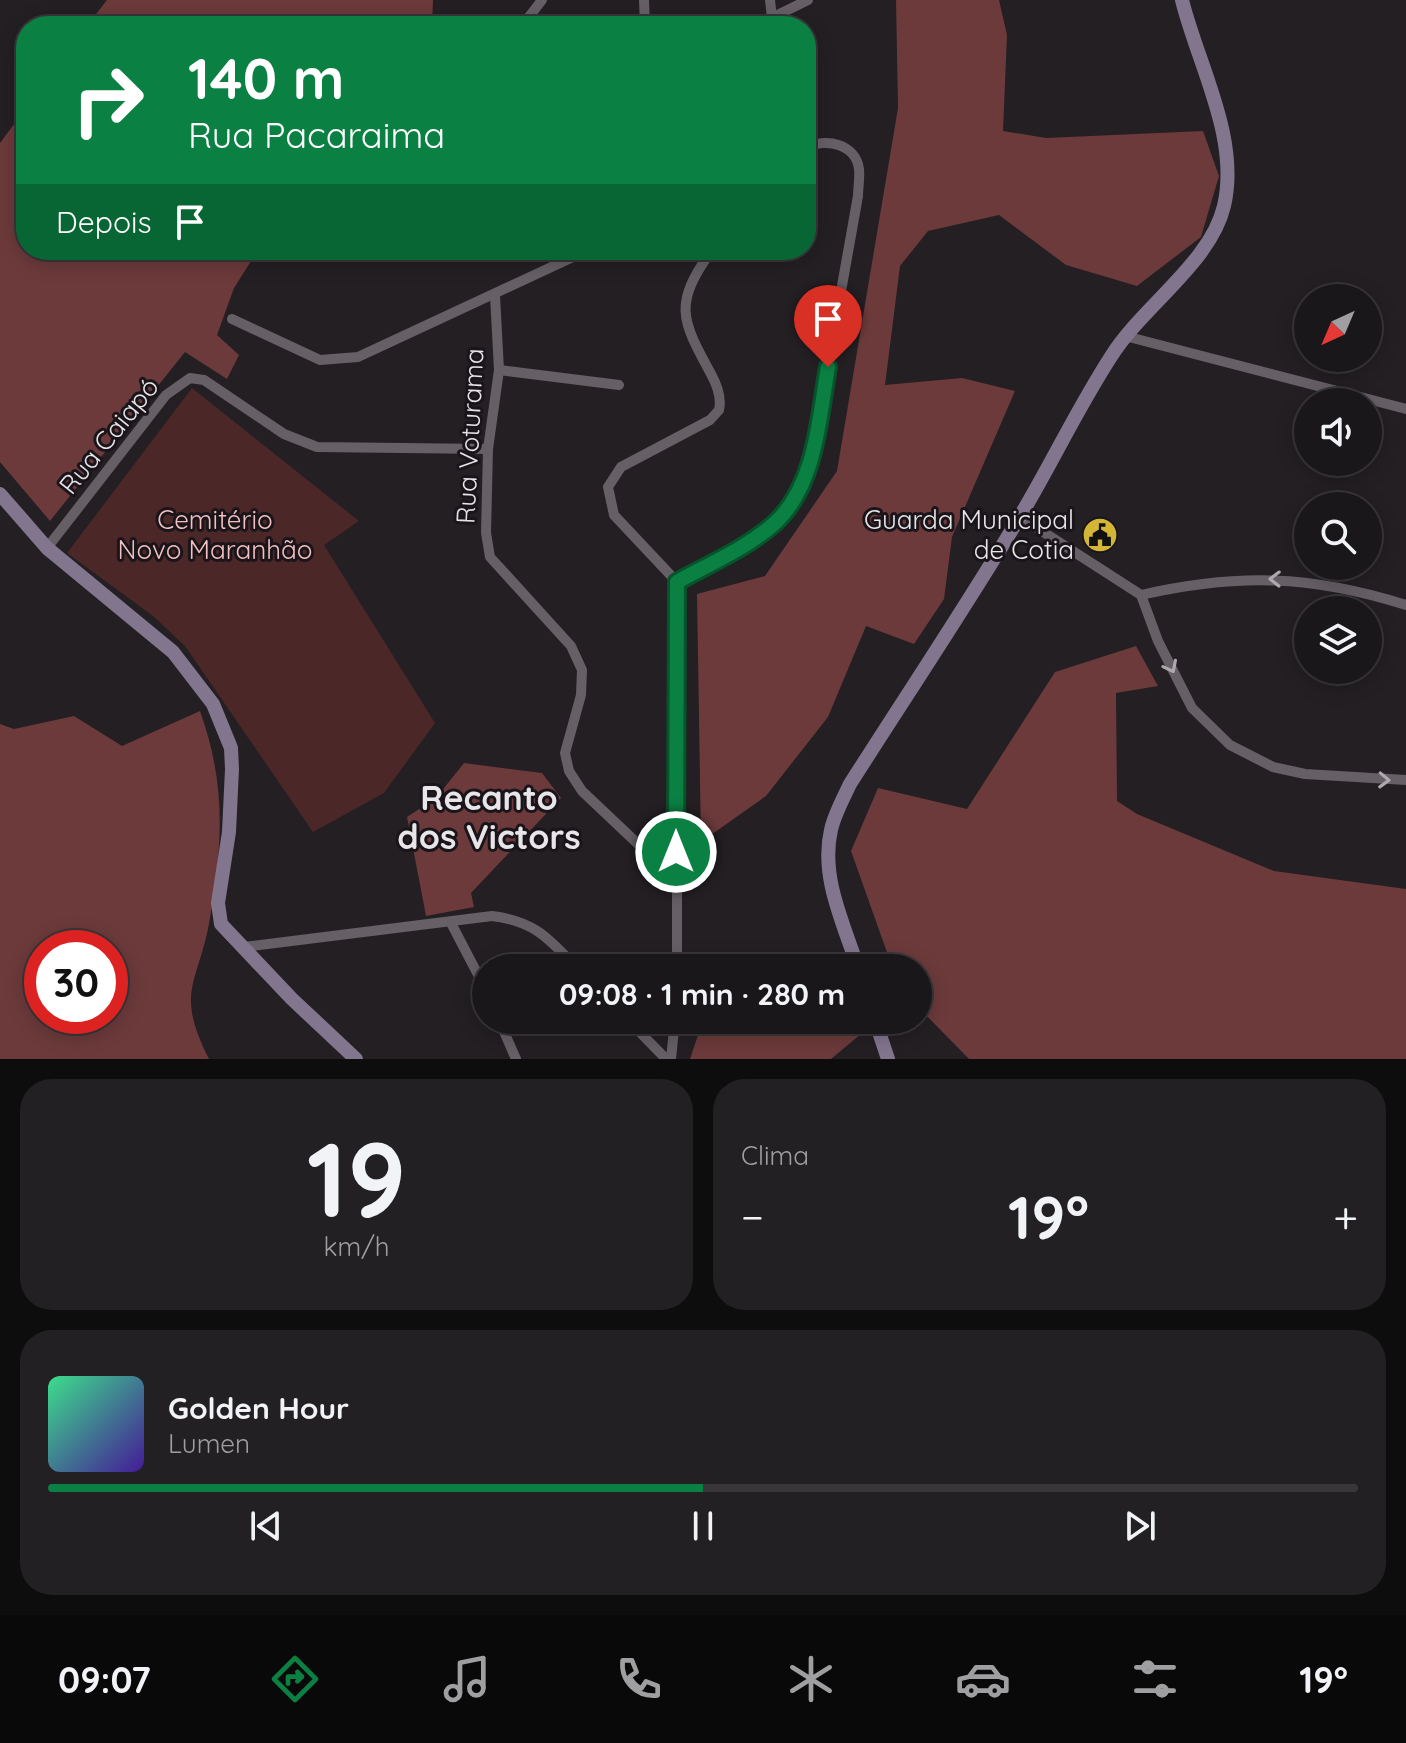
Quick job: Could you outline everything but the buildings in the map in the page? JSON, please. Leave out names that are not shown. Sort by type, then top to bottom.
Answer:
[{"type":"main road","points":[[853,954],[832,889],[827,848],[831,826],[850,784],[1020,517],[1125,336],[1208,243],[1224,207],[1227,180],[1225,151],[1182,0]]},
{"type":"main road","points":[[0,494],[47,548],[173,652],[213,704],[231,748],[232,769],[229,832],[218,903],[221,924],[356,1059]]},
{"type":"main road","points":[[880,1034],[888,1059]]},
{"type":"street","points":[[530,16],[542,0]]},
{"type":"street","points":[[776,16],[808,0]]},
{"type":"street","points":[[677,582],[776,522],[798,495],[812,454],[858,196],[859,167],[844,147],[825,142],[816,145]]},
{"type":"street","points":[[232,319],[320,360],[358,357],[568,260]]},
{"type":"street","points":[[677,954],[677,582],[614,515],[608,487],[621,467],[710,420],[719,410],[719,393],[694,344],[684,300],[695,273],[705,260]]},
{"type":"street","name":"Rua Voturama","points":[[495,296],[499,370],[488,449],[486,533],[490,557],[571,646],[582,670],[581,695],[565,753],[569,771],[590,800],[676,880]]},
{"type":"street","points":[[1125,336],[1406,409]]},
{"type":"street","points":[[499,370],[619,385]]},
{"type":"street","name":"Rua Caiapó","points":[[47,548],[166,395],[190,378],[204,380],[284,434],[317,447],[488,449]]},
{"type":"street","points":[[1020,517],[1141,595],[1158,641],[1192,708],[1230,745],[1273,767],[1305,774],[1406,780]]},
{"type":"street","points":[[1141,595],[1226,579],[1291,579],[1340,585],[1406,605]]},
{"type":"street","points":[[244,947],[492,916],[516,919],[541,931],[563,954]]},
{"type":"street","points":[[451,923],[472,963]]},
{"type":"street","points":[[505,1034],[516,1059]]},
{"type":"street","points":[[643,1034],[669,1059]]},
{"type":"street","points":[[669,1059],[673,1034]]},
{"type":"green space","name":"Cemitério Novo Maranhão","points":[[192,388],[359,521],[324,545],[435,723],[384,793],[313,832],[185,646],[153,616],[67,553]]},
{"type":"shaded area","points":[[107,0],[433,0],[432,16],[95,16]]},
{"type":"shaded area","points":[[896,0],[999,0],[1007,35],[1003,131],[1046,138],[1203,131],[1219,176],[1201,237],[1137,286],[1066,265],[999,215],[928,231],[900,266],[885,385],[962,378],[1015,391],[952,537],[944,599],[914,644],[866,626],[828,717],[766,796],[701,842],[697,594],[765,576],[837,471],[898,108]]},
{"type":"shaded area","points":[[16,121],[16,260],[252,260],[234,288],[217,335],[239,355],[227,379],[185,352],[50,521],[0,462],[0,143]]},
{"type":"shaded area","points":[[1136,646],[1158,686],[1116,693],[1117,801],[1137,814],[1274,871],[1406,889],[1406,1059],[969,1059],[932,1021],[932,954],[888,954],[851,851],[878,788],[967,809],[1055,672]]},
{"type":"shaded area","points":[[200,711],[214,763],[220,813],[218,864],[210,918],[191,1001],[193,1017],[209,1059],[0,1059],[0,724],[14,729],[74,716],[122,746]]},
{"type":"shaded area","points":[[464,763],[542,773],[561,798],[471,893],[474,907],[426,916],[407,817],[436,798]]},
{"type":"shaded area","points":[[698,1034],[861,1034],[831,1059],[690,1059]]},
{"type":"place","name":"Guarda Municipal de Cotia","points":[[1100,535]]},
{"type":"district","name":"Recanto dos Victors","points":[[489,818]]},
{"type":"route","points":[[676,852],[677,582],[760,534],[776,522],[798,495],[812,454],[828,367]]}]
